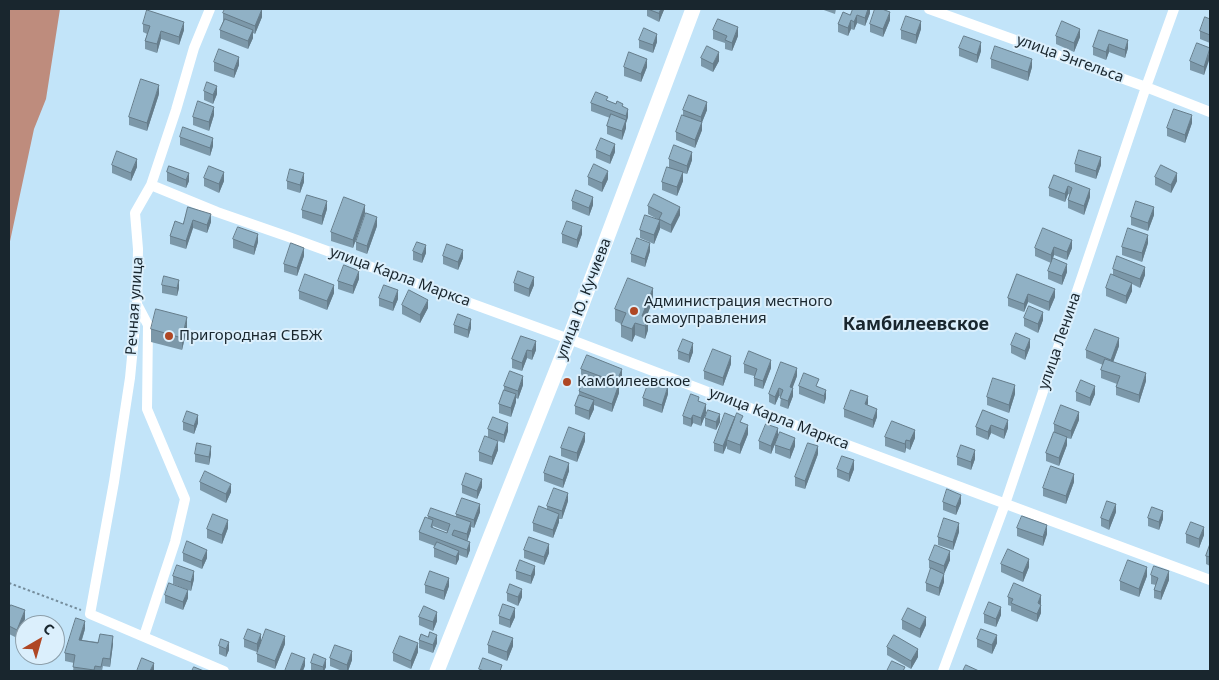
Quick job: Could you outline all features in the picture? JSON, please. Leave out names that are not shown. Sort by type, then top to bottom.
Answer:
[{"type":"street","name":"Речная улица","points":[[90,614],[114,482],[130,378],[137,305],[138,249],[135,213],[151,185],[194,48],[210,9]]},
{"type":"street","name":"улица Ю. Кучиева","points":[[437,671],[569,338],[693,9]]},
{"type":"street","name":"улица Энгельса","points":[[929,9],[1210,112]]},
{"type":"street","name":"улица Ленина","points":[[943,671],[1005,504],[1174,9]]},
{"type":"street","name":"улица Карла Маркса","points":[[151,185],[217,212],[569,338],[1210,580]]},
{"type":"street","points":[[137,305],[148,325],[147,409],[185,499],[175,542],[144,636]]},
{"type":"street","points":[[90,614],[224,671]]},
{"type":"path","points":[[9,583],[90,614]]},
{"type":"shaded area","points":[[9,9],[60,9],[46,99],[34,129],[9,246]]},
{"type":"building","points":[[225,9],[262,9],[255,26],[223,13]]},
{"type":"building","points":[[648,9],[661,9],[659,13]]},
{"type":"building","points":[[853,9],[868,9],[865,18],[857,15],[854,22],[851,20],[848,28],[838,24],[843,12],[850,15]]},
{"type":"building","points":[[875,9],[890,12],[883,29],[870,24]]},
{"type":"building","points":[[147,10],[184,22],[179,37],[161,31],[157,44],[145,41],[150,26],[143,24]]},
{"type":"building","points":[[906,16],[921,21],[916,35],[901,30]]},
{"type":"building","points":[[1205,17],[1210,19],[1210,35],[1200,31]]},
{"type":"building","points":[[225,19],[253,30],[248,41],[220,30]]},
{"type":"building","points":[[718,19],[738,27],[732,43],[725,40],[727,36],[713,30]]},
{"type":"building","points":[[1062,21],[1080,29],[1074,43],[1056,36]]},
{"type":"building","points":[[644,28],[657,34],[653,45],[639,40]]},
{"type":"building","points":[[1099,30],[1128,40],[1125,50],[1109,44],[1106,52],[1093,47]]},
{"type":"building","points":[[964,36],[981,42],[977,55],[959,48]]},
{"type":"building","points":[[1197,43],[1210,48],[1204,67],[1190,61]]},
{"type":"building","points":[[707,46],[719,52],[713,64],[701,58]]},
{"type":"building","points":[[995,46],[1032,59],[1028,72],[991,59]]},
{"type":"building","points":[[219,49],[239,57],[234,70],[214,62]]},
{"type":"building","points":[[629,52],[647,59],[641,74],[624,67]]},
{"type":"building","points":[[141,79],[159,85],[147,123],[129,117]]},
{"type":"building","points":[[207,82],[217,86],[213,95],[204,91]]},
{"type":"building","points":[[596,92],[608,97],[606,100],[616,104],[617,101],[623,104],[622,106],[628,109],[626,116],[591,103]]},
{"type":"building","points":[[689,95],[707,102],[701,117],[683,110]]},
{"type":"building","points":[[198,101],[214,107],[209,122],[193,117]]},
{"type":"building","points":[[1174,109],[1192,115],[1185,135],[1167,128]]},
{"type":"building","points":[[611,114],[626,120],[622,131],[607,126]]},
{"type":"building","points":[[682,115],[702,122],[695,140],[676,132]]},
{"type":"building","points":[[183,127],[213,138],[210,148],[180,137]]},
{"type":"building","points":[[601,138],[615,144],[610,156],[596,150]]},
{"type":"building","points":[[674,145],[692,152],[687,166],[669,159]]},
{"type":"building","points":[[1079,150],[1101,157],[1096,171],[1075,164]]},
{"type":"building","points":[[117,151],[137,159],[131,173],[112,165]]},
{"type":"building","points":[[594,164],[608,171],[602,183],[588,177]]},
{"type":"building","points":[[1161,165],[1177,173],[1171,185],[1155,177]]},
{"type":"building","points":[[169,166],[189,173],[186,180],[167,172]]},
{"type":"building","points":[[209,166],[224,172],[219,184],[204,178]]},
{"type":"building","points":[[667,167],[683,172],[677,187],[662,182]]},
{"type":"building","points":[[290,169],[304,173],[300,185],[287,181]]},
{"type":"building","points":[[1054,175],[1090,189],[1084,206],[1068,200],[1072,188],[1068,186],[1065,194],[1049,188]]},
{"type":"building","points":[[576,190],[593,197],[589,208],[572,201]]},
{"type":"building","points":[[654,194],[680,207],[671,225],[659,219],[662,213],[648,206]]},
{"type":"building","points":[[307,195],[327,201],[322,216],[302,210]]},
{"type":"building","points":[[344,197],[365,205],[353,240],[331,232]]},
{"type":"building","points":[[1136,201],[1154,207],[1148,223],[1131,217]]},
{"type":"building","points":[[188,207],[211,214],[207,225],[193,220],[186,241],[170,236],[175,221],[183,224]]},
{"type":"building","points":[[366,213],[377,217],[367,246],[356,242]]},
{"type":"building","points":[[645,215],[660,220],[654,235],[640,230]]},
{"type":"building","points":[[567,221],[582,226],[577,240],[562,234]]},
{"type":"building","points":[[238,227],[258,234],[254,247],[233,239]]},
{"type":"building","points":[[1043,228],[1072,240],[1067,252],[1054,247],[1051,255],[1035,248]]},
{"type":"building","points":[[1128,228],[1148,235],[1142,253],[1122,247]]},
{"type":"building","points":[[637,238],[650,243],[645,259],[631,254]]},
{"type":"building","points":[[417,242],[426,245],[422,255],[413,251]]},
{"type":"building","points":[[291,243],[304,248],[297,268],[284,264]]},
{"type":"building","points":[[447,244],[463,250],[458,262],[443,256]]},
{"type":"building","points":[[1117,256],[1145,267],[1140,279],[1113,269]]},
{"type":"building","points":[[1053,258],[1067,264],[1062,276],[1048,271]]},
{"type":"building","points":[[344,265],[359,271],[353,286],[338,281]]},
{"type":"building","points":[[518,271],[534,277],[529,289],[514,283]]},
{"type":"building","points":[[305,274],[334,285],[327,301],[299,291]]},
{"type":"building","points":[[1017,274],[1055,289],[1049,302],[1028,294],[1024,304],[1008,298]]},
{"type":"building","points":[[1111,274],[1132,283],[1126,296],[1106,288]]},
{"type":"building","points":[[164,276],[179,280],[177,288],[162,285]]},
{"type":"building","name":"Администрация местного самоуправления","points":[[628,278],[653,288],[642,316],[648,318],[645,326],[635,323],[632,329],[621,325],[626,313],[615,309]]},
{"type":"building","points":[[384,285],[398,290],[393,303],[379,298]]},
{"type":"building","points":[[409,290],[428,300],[420,315],[402,305]]},
{"type":"building","points":[[1029,306],[1043,312],[1038,324],[1024,318]]},
{"type":"building","points":[[156,309],[187,317],[182,338],[151,329]]},
{"type":"building","points":[[458,314],[471,319],[468,330],[454,325]]},
{"type":"building","points":[[1095,329],[1119,338],[1111,360],[1086,350]]},
{"type":"building","points":[[1016,333],[1030,339],[1025,351],[1011,345]]},
{"type":"building","points":[[521,336],[536,341],[532,351],[527,350],[522,363],[512,359]]},
{"type":"building","points":[[683,339],[693,343],[689,355],[678,351]]},
{"type":"building","points":[[713,349],[731,356],[723,378],[704,371]]},
{"type":"building","points":[[749,351],[771,360],[763,381],[754,378],[757,369],[744,364]]},
{"type":"building","points":[[587,355],[622,369],[616,383],[619,384],[612,404],[579,391],[584,378],[605,386],[608,379],[581,369]]},
{"type":"building","points":[[1105,359],[1146,373],[1139,395],[1116,387],[1120,376],[1101,370]]},
{"type":"building","points":[[781,362],[797,368],[790,387],[793,388],[788,401],[780,398],[783,390],[779,388],[775,397],[769,394]]},
{"type":"building","points":[[510,371],[523,376],[518,391],[504,386]]},
{"type":"building","points":[[804,373],[819,379],[816,386],[826,390],[824,396],[799,386]]},
{"type":"building","points":[[993,378],[1015,385],[1009,405],[987,397]]},
{"type":"building","points":[[650,379],[668,386],[662,405],[643,398]]},
{"type":"building","points":[[1081,380],[1095,386],[1090,398],[1076,392]]},
{"type":"building","points":[[504,390],[516,394],[511,408],[499,404]]},
{"type":"building","points":[[851,390],[868,396],[865,404],[877,409],[873,420],[844,409]]},
{"type":"building","points":[[691,394],[699,397],[698,401],[706,404],[701,418],[693,415],[691,419],[683,416]]},
{"type":"building","points":[[579,395],[594,400],[589,411],[575,406]]},
{"type":"building","points":[[1061,405],[1079,412],[1071,431],[1054,424]]},
{"type":"building","points":[[708,410],[720,414],[716,422],[705,418]]},
{"type":"building","points":[[983,410],[1008,420],[1004,430],[991,425],[988,432],[976,427]]},
{"type":"building","points":[[187,411],[198,415],[194,426],[183,422]]},
{"type":"building","points":[[725,413],[735,417],[723,446],[714,443]]},
{"type":"building","points":[[737,413],[743,416],[740,422],[748,425],[740,445],[727,440]]},
{"type":"building","points":[[493,417],[508,423],[504,435],[488,429]]},
{"type":"building","points":[[892,421],[915,430],[910,441],[906,440],[905,444],[885,437]]},
{"type":"building","points":[[766,424],[778,428],[771,446],[759,441]]},
{"type":"building","points":[[569,427],[585,433],[577,453],[561,448]]},
{"type":"building","points":[[780,432],[795,438],[790,450],[775,445]]},
{"type":"building","points":[[1054,432],[1067,437],[1059,458],[1046,453]]},
{"type":"building","points":[[485,436],[498,441],[492,457],[479,452]]},
{"type":"building","points":[[197,443],[211,446],[209,457],[195,454]]},
{"type":"building","points":[[808,443],[818,446],[805,481],[795,477]]},
{"type":"building","points":[[961,445],[975,450],[971,462],[957,457]]},
{"type":"building","points":[[550,456],[569,463],[563,480],[544,473]]},
{"type":"building","points":[[842,456],[854,460],[849,474],[837,469]]},
{"type":"building","points":[[1051,466],[1074,474],[1066,496],[1043,488]]},
{"type":"building","points":[[205,471],[231,484],[226,494],[200,482]]},
{"type":"building","points":[[466,473],[482,479],[477,491],[462,485]]},
{"type":"building","points":[[554,488],[568,493],[562,511],[547,506]]},
{"type":"building","points":[[947,489],[961,495],[956,507],[943,502]]},
{"type":"building","points":[[462,498],[480,504],[474,520],[456,514]]},
{"type":"building","points":[[1107,501],[1116,504],[1109,521],[1101,518]]},
{"type":"building","points":[[539,506],[559,514],[553,530],[533,523]]},
{"type":"building","points":[[1152,507],[1163,511],[1159,522],[1148,518]]},
{"type":"building","points":[[431,508],[471,522],[467,534],[454,530],[452,535],[470,542],[467,550],[419,532],[425,517],[433,520],[431,527],[447,533],[450,524],[428,516]]},
{"type":"building","points":[[213,514],[228,520],[222,535],[207,529]]},
{"type":"building","points":[[1022,516],[1047,525],[1043,537],[1017,528]]},
{"type":"building","points":[[944,518],[959,523],[953,542],[938,537]]},
{"type":"building","points":[[1191,522],[1204,527],[1199,539],[1186,534]]},
{"type":"building","points":[[529,537],[549,544],[544,557],[524,550]]},
{"type":"building","points":[[187,541],[207,550],[202,561],[183,553]]},
{"type":"building","points":[[437,542],[459,551],[456,557],[434,548]]},
{"type":"building","points":[[1210,544],[1210,557],[1206,556]]},
{"type":"building","points":[[935,545],[950,551],[944,566],[929,560]]},
{"type":"building","points":[[1008,549],[1029,559],[1023,573],[1001,564]]},
{"type":"building","points":[[520,560],[535,566],[531,576],[516,571]]},
{"type":"building","points":[[1128,560],[1147,567],[1139,589],[1120,581]]},
{"type":"building","points":[[177,565],[194,571],[191,582],[173,576]]},
{"type":"building","points":[[1154,566],[1169,571],[1161,592],[1154,590],[1158,578],[1151,575]]},
{"type":"building","points":[[931,568],[944,574],[939,588],[926,583]]},
{"type":"building","points":[[430,571],[449,578],[444,591],[425,585]]},
{"type":"building","points":[[169,583],[188,590],[183,602],[165,595]]},
{"type":"building","points":[[1014,583],[1041,595],[1038,603],[1041,605],[1037,614],[1011,603],[1013,599],[1008,597]]},
{"type":"building","points":[[510,584],[522,589],[518,597],[507,593]]},
{"type":"building","points":[[989,602],[1001,607],[996,619],[984,614]]},
{"type":"building","points":[[503,604],[515,608],[510,620],[499,616]]},
{"type":"building","points":[[11,605],[25,610],[23,615],[15,615],[15,629],[9,626],[9,609]]},
{"type":"building","points":[[424,606],[437,612],[433,622],[419,617]]},
{"type":"building","points":[[908,608],[926,617],[920,629],[902,620]]},
{"type":"building","points":[[76,618],[85,621],[79,640],[98,643],[100,634],[113,636],[110,659],[103,658],[101,667],[95,666],[94,670],[73,667],[75,655],[65,653]]},
{"type":"building","points":[[248,629],[261,634],[257,644],[244,639]]},
{"type":"building","points":[[266,629],[285,636],[275,661],[257,654]]},
{"type":"building","points":[[981,629],[997,635],[992,645],[977,639]]},
{"type":"building","points":[[493,631],[513,638],[507,652],[488,645]]},
{"type":"building","points":[[430,632],[437,635],[433,645],[419,640],[421,634],[428,637]]},
{"type":"building","points":[[894,635],[918,649],[911,661],[887,647]]},
{"type":"building","points":[[400,636],[418,643],[411,661],[393,653]]},
{"type":"building","points":[[221,639],[229,642],[226,649],[219,646]]},
{"type":"building","points":[[335,645],[352,651],[347,665],[330,658]]},
{"type":"building","points":[[292,653],[305,658],[300,671],[285,671]]},
{"type":"building","points":[[314,654],[326,659],[323,667],[311,663]]},
{"type":"building","points":[[142,658],[154,663],[150,671],[137,671]]},
{"type":"building","points":[[483,658],[502,665],[500,671],[484,671],[479,669]]},
{"type":"building","points":[[892,661],[905,667],[903,671],[887,671]]},
{"type":"building","points":[[966,665],[979,671],[963,671]]},
{"type":"building","points":[[194,667],[204,671],[192,671]]},
{"type":"place","name":"Администрация местного самоуправления","points":[[634,311]]},
{"type":"place","name":"Пригородная СББЖ","points":[[169,336]]},
{"type":"place","name":"Камбилеевское","points":[[567,382]]},
{"type":"district","name":"Камбилеевское","points":[[916,325]]}]
